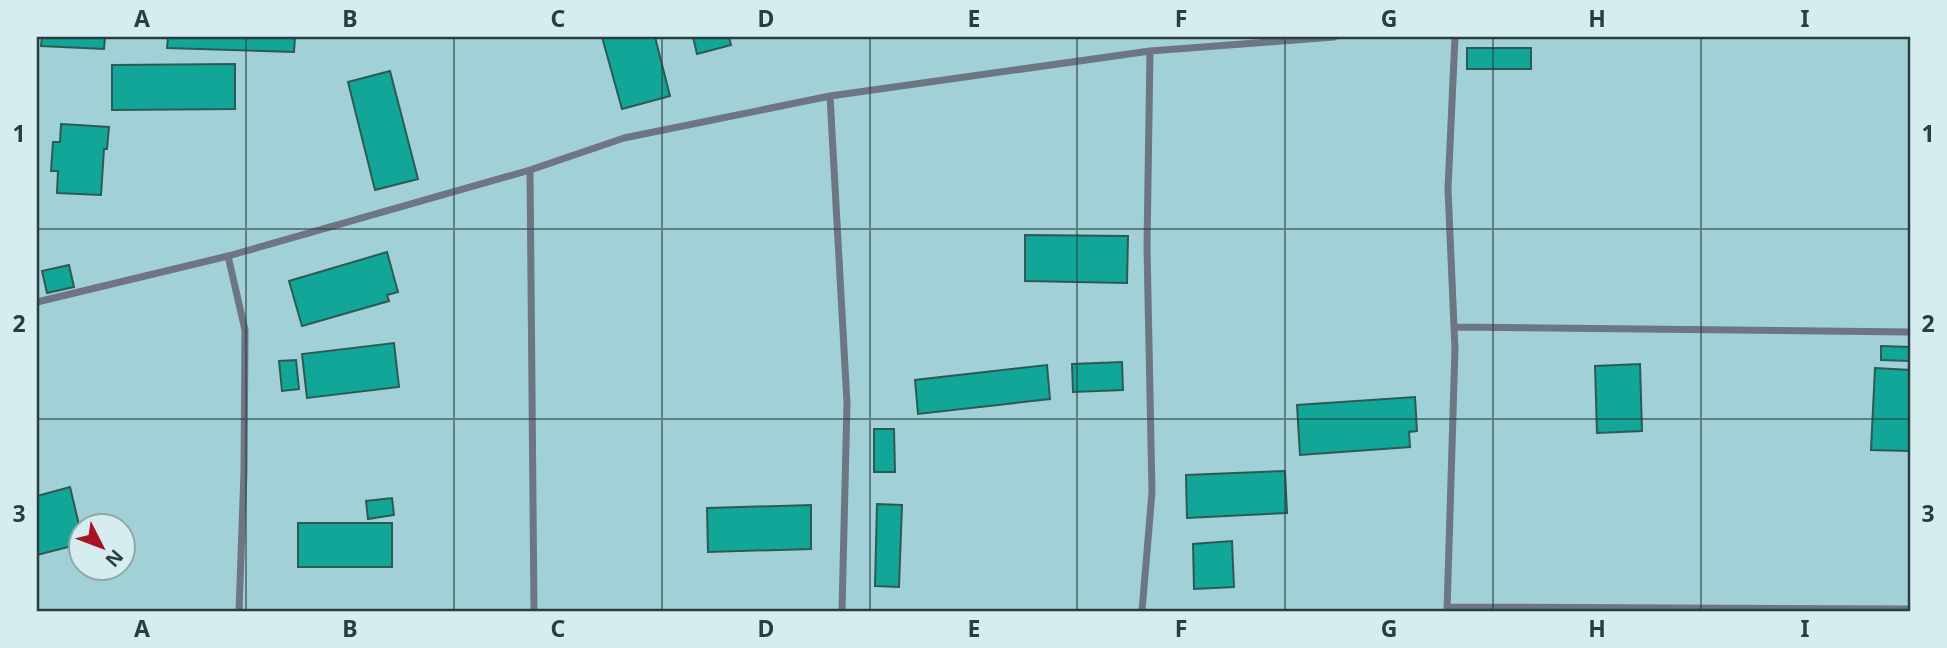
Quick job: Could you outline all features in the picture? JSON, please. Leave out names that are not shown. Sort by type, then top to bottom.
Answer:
[{"type":"street","points":[[37,303],[228,256],[530,170],[624,138],[830,96],[1150,51],[1334,37]]},
{"type":"street","points":[[1455,37],[1448,189],[1454,327],[1447,609],[1910,609]]},
{"type":"street","points":[[1142,611],[1152,492],[1147,247],[1150,51]]},
{"type":"street","points":[[830,96],[847,403],[842,611]]},
{"type":"street","points":[[530,170],[534,611]]},
{"type":"street","points":[[228,256],[245,330],[239,611]]},
{"type":"street","points":[[1454,327],[1910,332]]},
{"type":"building","points":[[42,37],[105,37],[104,49],[41,46]]},
{"type":"building","points":[[168,37],[295,37],[294,52],[167,48]]},
{"type":"building","points":[[602,37],[655,37],[670,96],[622,109]]},
{"type":"building","points":[[693,37],[729,37],[731,45],[697,54]]},
{"type":"building","points":[[1467,48],[1531,48],[1531,69],[1467,69]]},
{"type":"building","points":[[235,64],[235,109],[112,110],[112,65]]},
{"type":"building","points":[[390,71],[418,179],[375,190],[348,82]]},
{"type":"building","points":[[61,124],[109,127],[107,149],[104,149],[101,195],[57,193],[58,171],[51,171],[53,142],[60,142]]},
{"type":"building","points":[[1025,235],[1128,236],[1127,283],[1025,281]]},
{"type":"building","points":[[387,252],[398,292],[387,295],[389,301],[302,326],[289,281]]},
{"type":"building","points":[[69,265],[74,287],[47,293],[42,271]]},
{"type":"building","points":[[394,343],[399,387],[307,398],[302,354]]},
{"type":"building","points":[[1881,346],[1910,347],[1910,361],[1881,360]]},
{"type":"building","points":[[296,360],[299,389],[282,391],[279,361]]},
{"type":"building","points":[[1122,362],[1123,390],[1073,392],[1072,364]]},
{"type":"building","points":[[1640,364],[1642,431],[1597,433],[1595,366]]},
{"type":"building","points":[[1047,365],[1050,399],[918,414],[915,380]]},
{"type":"building","points":[[1875,368],[1910,370],[1910,451],[1871,450]]},
{"type":"building","points":[[1415,397],[1417,431],[1409,432],[1410,447],[1300,455],[1297,405]]},
{"type":"building","points":[[874,429],[894,429],[895,472],[874,472]]},
{"type":"building","points":[[1285,471],[1287,513],[1187,518],[1186,475]]},
{"type":"building","points":[[70,487],[76,512],[66,512],[66,548],[37,555],[37,496]]},
{"type":"building","points":[[392,498],[394,515],[368,519],[366,501]]},
{"type":"building","points":[[877,504],[902,505],[899,587],[875,586]]},
{"type":"building","points":[[811,505],[811,549],[708,552],[707,508]]},
{"type":"building","points":[[298,523],[392,523],[392,567],[298,567]]},
{"type":"building","points":[[1232,541],[1234,587],[1194,589],[1193,544]]}]
